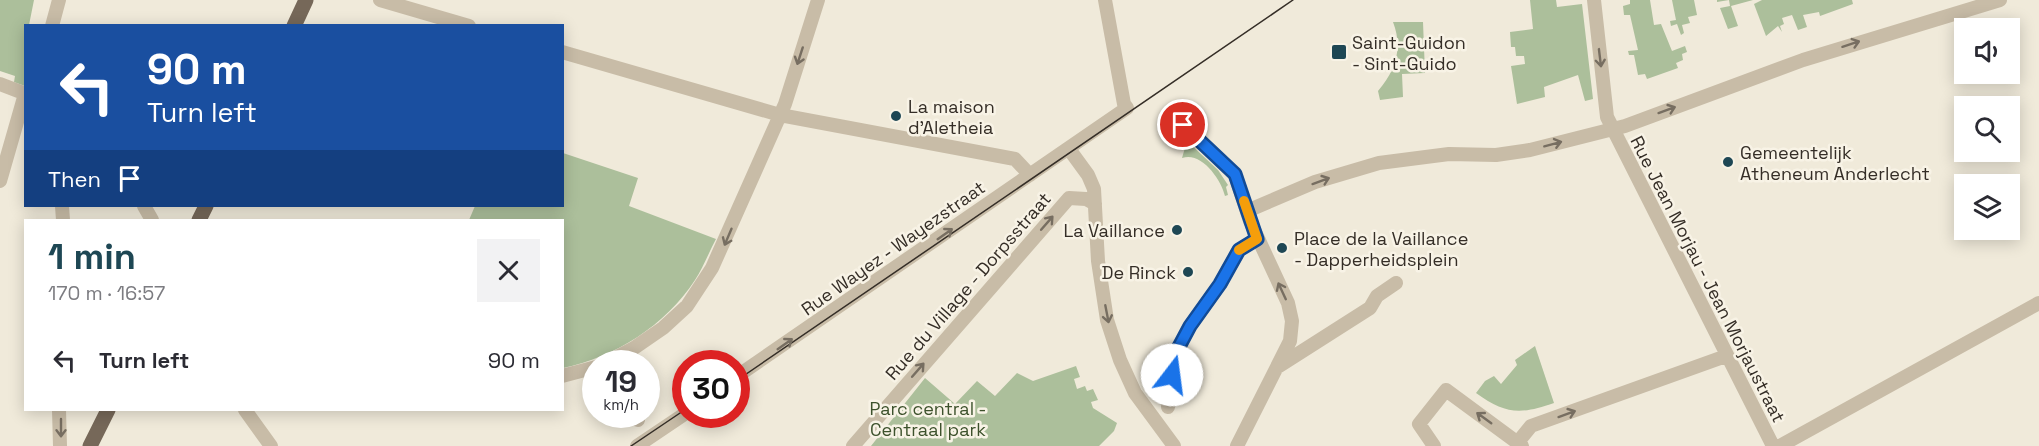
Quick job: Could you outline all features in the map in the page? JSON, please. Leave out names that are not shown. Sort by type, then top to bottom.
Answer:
[{"type":"main road","points":[[295,24],[306,0]]},
{"type":"main road","points":[[90,446],[108,411]]},
{"type":"street","points":[[53,24],[59,0]]},
{"type":"street","points":[[380,0],[462,24]]},
{"type":"street","points":[[627,350],[663,328],[695,294],[725,245],[780,115],[818,0]]},
{"type":"street","points":[[1105,0],[1124,104],[1127,108],[1069,148],[1088,175],[1094,189],[1098,261],[1107,320],[1135,393],[1174,446]]},
{"type":"street","name":"Rue Jean Morjau - Jean Morjaustraat","points":[[1594,0],[1607,117],[1773,446]]},
{"type":"street","points":[[1247,211],[1315,183],[1378,163],[1449,154],[1496,155],[1530,150],[1612,129],[1803,60],[2000,0]]},
{"type":"street","points":[[564,53],[780,115],[1015,159],[1030,175]]},
{"type":"street","points":[[0,84],[24,94]]},
{"type":"street","points":[[0,181],[24,97]]},
{"type":"street","points":[[1183,125],[1235,174],[1257,239],[1288,303],[1292,321],[1288,346],[1237,446]]},
{"type":"street","name":"Rue Wayez - Wayezstraat","points":[[750,367],[1069,148]]},
{"type":"street","name":"Rue du Village - Dorpsstraat","points":[[853,446],[1069,198],[1086,199],[1095,204]]},
{"type":"street","points":[[1168,407],[1173,358],[1190,326],[1220,284],[1239,250],[1257,239]]},
{"type":"street","points":[[1279,366],[1370,308],[1377,296],[1396,283]]},
{"type":"street","points":[[1780,446],[2039,303]]},
{"type":"street","points":[[1434,446],[1419,424],[1446,390],[1520,444],[1531,426],[1726,356]]},
{"type":"street","points":[[564,375],[582,371]]},
{"type":"street","points":[[59,411],[62,421],[60,446]]},
{"type":"street","points":[[246,411],[271,446]]},
{"type":"street","points":[[637,446],[672,422]]},
{"type":"green space","points":[[0,0],[34,0],[29,24],[24,24],[24,86],[14,82],[15,76],[0,71]]},
{"type":"green space","points":[[1530,0],[1556,0],[1557,7],[1582,4],[1593,99],[1585,101],[1578,75],[1544,87],[1545,97],[1517,104],[1511,66],[1525,64],[1524,56],[1516,56],[1515,47],[1511,47],[1510,32],[1533,29]]},
{"type":"green space","points":[[1630,0],[1650,0],[1654,25],[1661,24],[1672,51],[1685,46],[1687,52],[1682,54],[1683,60],[1676,63],[1678,68],[1647,79],[1645,74],[1638,75],[1634,55],[1629,55],[1628,51],[1638,50],[1630,15],[1624,15],[1623,6],[1630,4]]},
{"type":"green space","points":[[1672,0],[1694,0],[1697,15],[1688,17],[1690,23],[1682,25],[1684,33],[1681,35],[1677,24],[1671,26],[1670,21],[1676,20]]},
{"type":"green space","points":[[1729,0],[1753,0],[1731,6],[1738,26],[1728,29],[1720,8],[1730,6]]},
{"type":"green space","points":[[1762,0],[1852,0],[1853,4],[1820,16],[1819,12],[1803,15],[1807,27],[1798,30],[1792,15],[1782,18],[1784,24],[1780,26],[1782,32],[1778,26],[1766,36],[1754,4]]},
{"type":"green space","points":[[1393,22],[1423,22],[1425,73],[1402,74],[1403,97],[1380,100],[1378,91],[1389,75],[1396,58],[1397,41]]},
{"type":"green space","points":[[1187,141],[1218,170],[1228,185],[1226,187],[1228,195],[1225,196],[1215,175],[1203,162],[1189,157],[1182,158]]},
{"type":"green space","points":[[564,153],[638,178],[629,206],[716,239],[701,270],[683,297],[654,325],[614,350],[582,350],[582,363],[564,368],[564,219],[469,219],[475,207],[564,207]]},
{"type":"green space","points":[[1535,346],[1554,403],[1522,411],[1504,409],[1476,393],[1485,381],[1494,376],[1501,384],[1517,365],[1515,360]]},
{"type":"green space","name":"Parc central - Centraal park","points":[[1076,366],[1080,377],[1074,379],[1077,389],[1085,386],[1087,391],[1093,389],[1098,400],[1091,402],[1093,408],[1117,423],[1114,431],[1099,446],[871,446],[925,378],[955,404],[977,381],[995,396],[1017,373],[1033,381]]},
{"type":"tram line","points":[[750,371],[1293,0]]},
{"type":"tram line","points":[[631,446],[672,418]]},
{"type":"slow traffic","points":[[1239,250],[1257,239],[1244,201]]},
{"type":"place","name":"Saint-Guidon - Sint-Guido","points":[[1339,52]]},
{"type":"place","name":"La maison d'Aletheia","points":[[896,116]]},
{"type":"place","name":"Gemeentelijk Atheneum Anderlecht","points":[[1728,162]]},
{"type":"place","name":"La Vaillance","points":[[1177,230]]},
{"type":"place","name":"Place de la Vaillance - Dapperheidsplein","points":[[1282,248]]},
{"type":"place","name":"De Rinck","points":[[1188,272]]},
{"type":"route","points":[[1172,375],[1173,358],[1190,326],[1220,284],[1239,250],[1257,239],[1235,174],[1183,125]]}]
